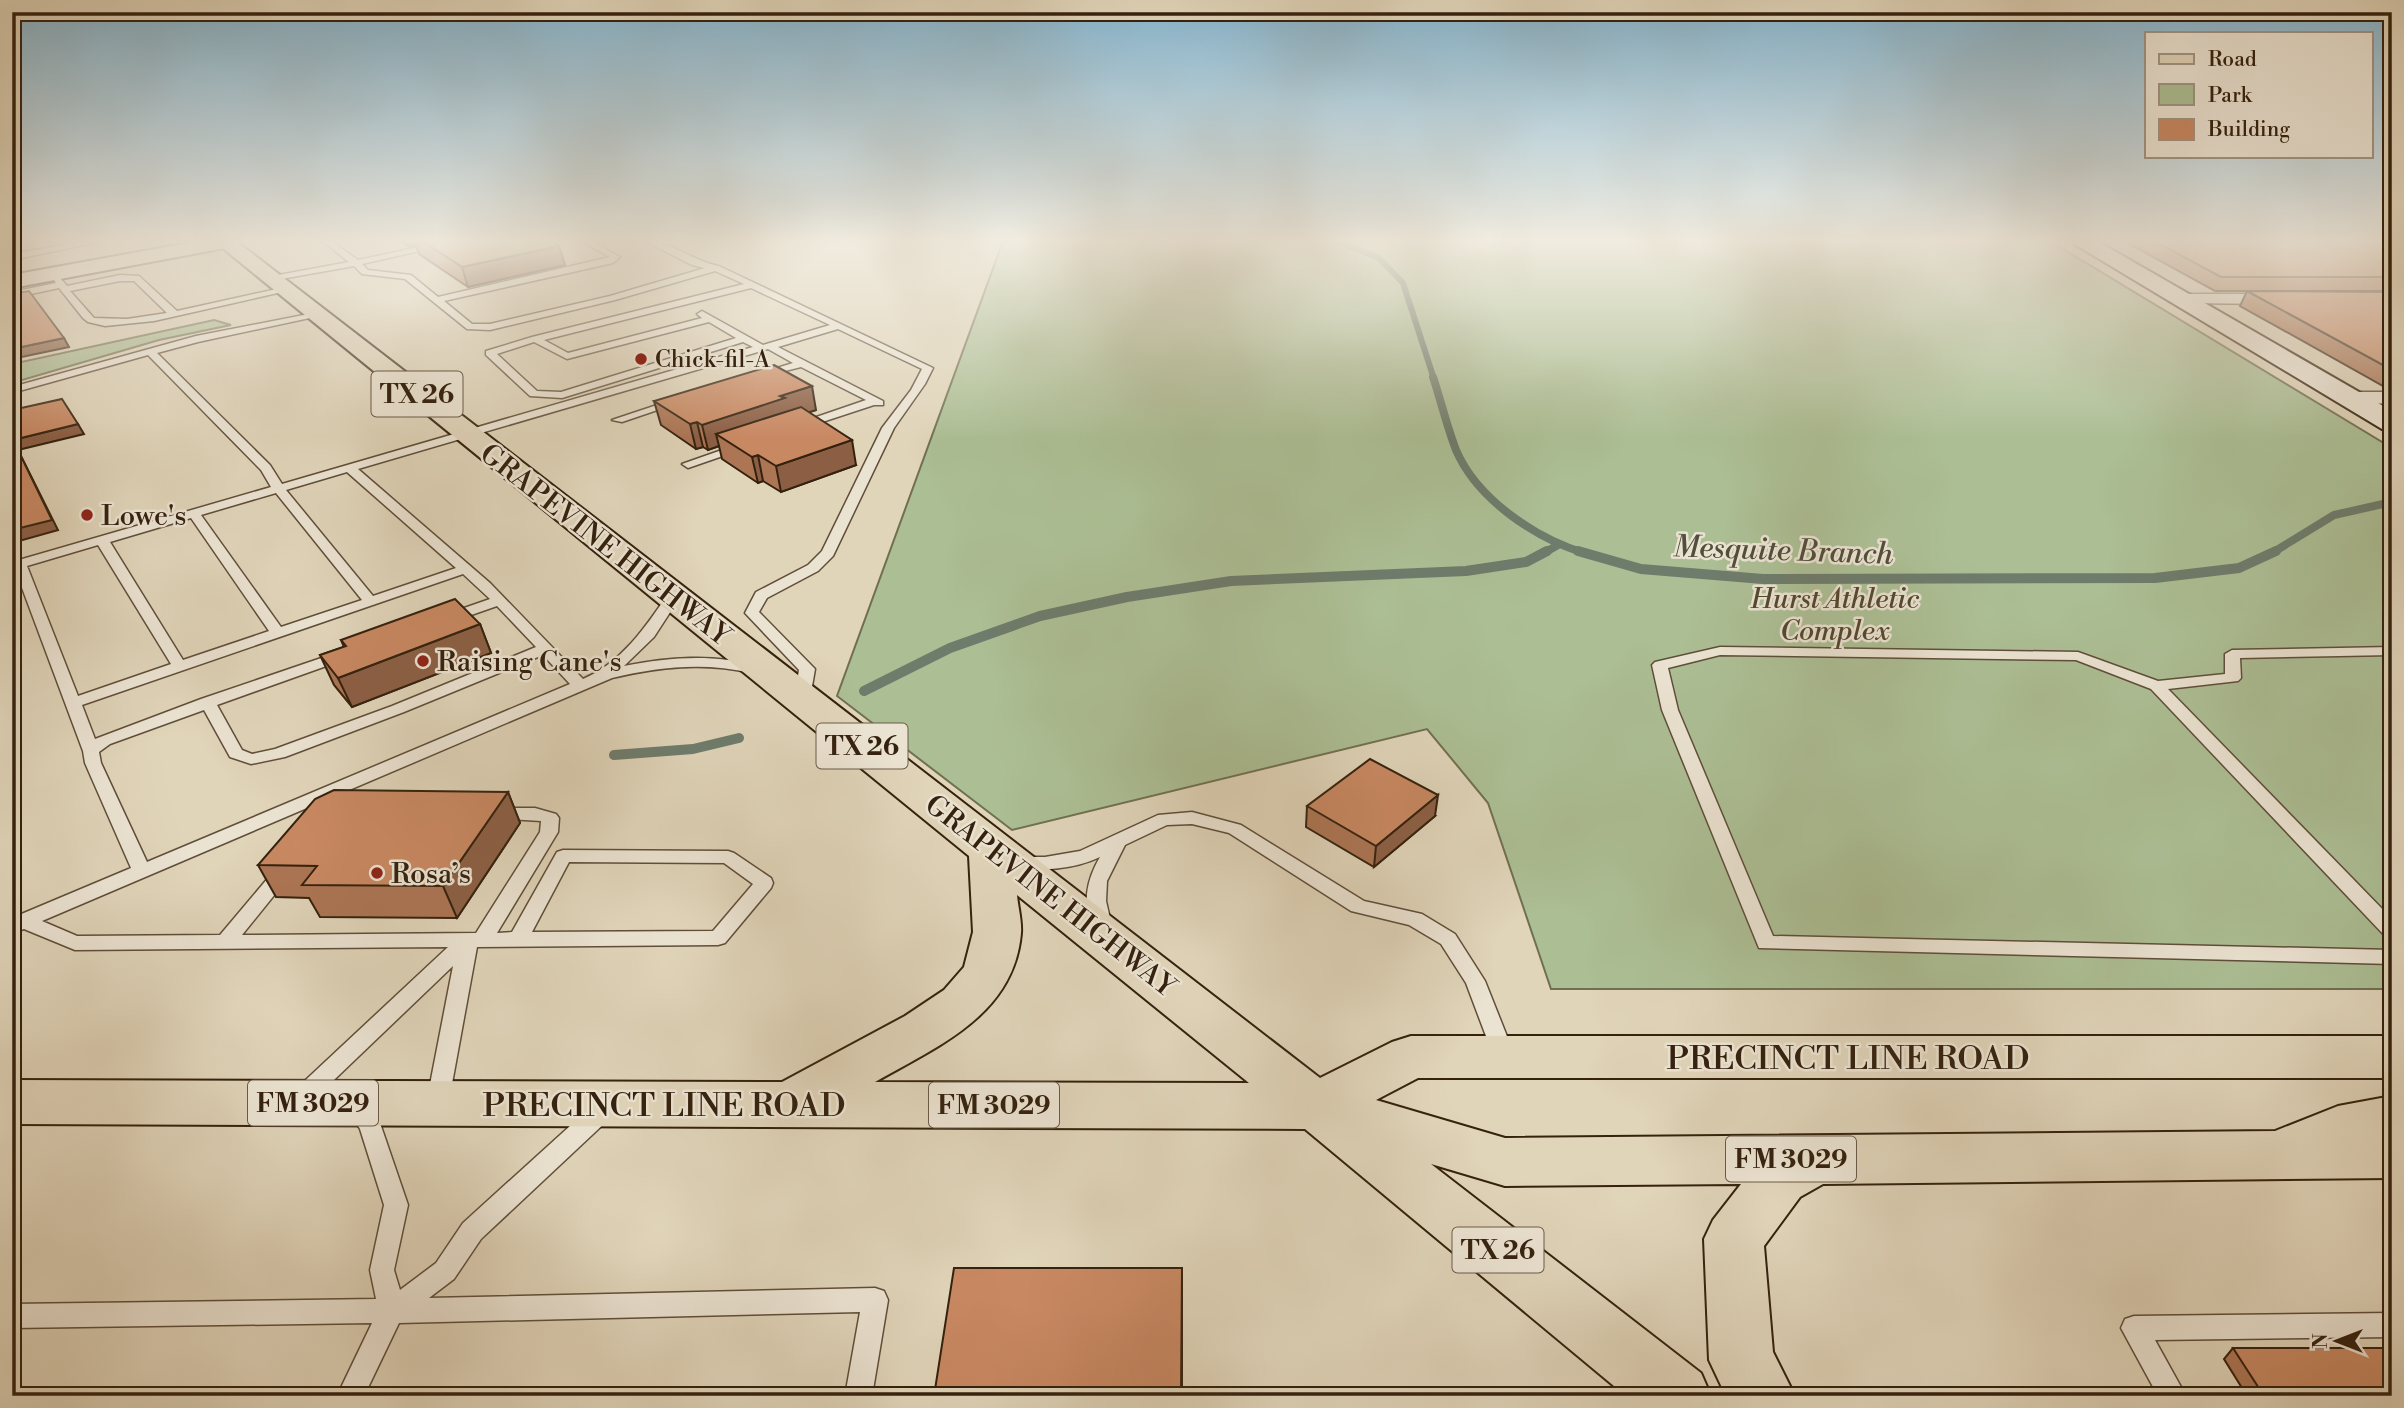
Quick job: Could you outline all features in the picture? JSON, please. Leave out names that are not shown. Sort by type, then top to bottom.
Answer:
[{"type":"main road","name":"GRAPEVINE HIGHWAY","points":[[307,307],[1678,1396]]},
{"type":"main road","points":[[790,1104],[923,1030],[962,1004],[987,974],[997,932],[999,854]]},
{"type":"main road","name":"PRECINCT LINE ROAD","points":[[1316,1106],[1411,1058],[2392,1057]]},
{"type":"main road","name":"PRECINCT LINE ROAD","points":[[12,1102],[1316,1106],[1505,1162],[2392,1154]]},
{"type":"main road","points":[[2275,1155],[2338,1129],[2392,1119]]},
{"type":"main road","points":[[1762,1396],[1741,1360],[1734,1239],[1780,1179],[1815,1159]]},
{"type":"street","points":[[2194,307],[2392,423]]},
{"type":"street","points":[[2349,398],[2392,398]]},
{"type":"lane","points":[[80,307],[90,319],[103,323],[174,314],[201,307]]},
{"type":"lane","points":[[166,307],[174,314]]},
{"type":"lane","points":[[445,307],[470,327],[490,327],[575,307]]},
{"type":"lane","points":[[662,307],[490,353],[534,394],[562,395],[744,339]]},
{"type":"lane","points":[[689,307],[744,339],[802,363],[897,412]]},
{"type":"lane","points":[[798,307],[928,368],[925,379],[897,412],[828,553],[813,568],[761,595],[752,613],[807,668],[802,698]]},
{"type":"lane","points":[[12,390],[196,339],[316,314]]},
{"type":"lane","points":[[535,339],[567,356],[709,318]]},
{"type":"lane","points":[[142,871],[93,763],[73,703],[16,565],[838,326]]},
{"type":"lane","points":[[151,353],[266,468],[279,489],[370,601]]},
{"type":"lane","points":[[750,379],[802,363]]},
{"type":"lane","points":[[618,420],[684,400]]},
{"type":"lane","points":[[788,430],[875,401]]},
{"type":"lane","points":[[688,464],[751,443]]},
{"type":"lane","points":[[351,469],[499,601],[580,685]]},
{"type":"lane","points":[[194,514],[278,633]]},
{"type":"lane","points":[[102,540],[180,667]]},
{"type":"lane","points":[[73,703],[465,569]]},
{"type":"lane","points":[[607,674],[649,634],[673,597]]},
{"type":"lane","points":[[435,623],[499,601]]},
{"type":"lane","points":[[91,751],[104,740],[359,649]]},
{"type":"lane","points":[[207,702],[236,753],[251,759],[279,753],[398,709],[545,649]]},
{"type":"lane","points":[[2392,931],[2156,686],[2078,656],[1720,651],[1660,665],[1670,710],[1766,943],[2392,957]]},
{"type":"lane","points":[[2156,686],[2233,678],[2232,654],[2392,651]]},
{"type":"lane","points":[[18,924],[607,674],[652,664],[694,661],[734,663],[768,672]]},
{"type":"lane","points":[[296,1103],[475,940],[549,832],[550,818],[535,814],[481,814]]},
{"type":"lane","points":[[999,854],[1045,863],[1084,857],[1164,819],[1192,818],[1235,829],[1359,906],[1415,919],[1448,939],[1475,981],[1504,1058]]},
{"type":"lane","points":[[1106,939],[1094,905],[1100,872],[1117,843]]},
{"type":"lane","points":[[18,924],[75,943],[517,940],[718,938],[764,883],[728,857],[563,856],[517,940]]},
{"type":"lane","points":[[225,942],[275,883]]},
{"type":"lane","points":[[438,1103],[475,940]]},
{"type":"lane","points":[[355,1103],[370,1126],[396,1205],[382,1270],[392,1311]]},
{"type":"lane","points":[[350,1396],[392,1311],[445,1271],[472,1231],[588,1122],[613,1103]]},
{"type":"lane","points":[[12,1316],[875,1300],[858,1396]]},
{"type":"lane","points":[[2173,1396],[2134,1328],[2392,1325]]},
{"type":"green space","name":"Hurst Athletic Complex","points":[[979,307],[2159,307],[2392,448],[2392,989],[1551,989],[1488,803],[1427,729],[1012,830],[837,696]]},
{"type":"green space","points":[[214,320],[231,325],[159,340],[12,383],[12,364]]},
{"type":"building","points":[[12,307],[41,307],[64,338],[12,349]]},
{"type":"building","points":[[2276,307],[2392,307],[2392,370]]},
{"type":"building","points":[[774,365],[812,386],[780,396],[785,398],[702,425],[697,422],[690,424],[654,401]]},
{"type":"building","points":[[62,399],[78,424],[13,440],[52,520],[12,530],[12,410]]},
{"type":"building","points":[[801,407],[852,440],[776,466],[758,455],[752,457],[716,434]]},
{"type":"building","points":[[455,599],[480,624],[338,678],[320,655],[346,646],[341,640]]},
{"type":"building","points":[[1370,759],[1438,795],[1376,846],[1307,806]]},
{"type":"building","points":[[334,790],[508,792],[443,886],[302,885],[317,866],[258,865],[315,799]]},
{"type":"building","points":[[954,1268],[1182,1268],[1181,1396],[934,1396]]},
{"type":"building","points":[[2233,1348],[2392,1348],[2392,1396],[2264,1396]]},
{"type":"waterway","name":"Mesquite Branch","points":[[1411,307],[1434,379]]},
{"type":"waterway","name":"Mesquite Branch","points":[[1433,377],[1456,450],[1478,485],[1528,527],[1581,552]]},
{"type":"waterway","name":"Mesquite Branch","points":[[2273,552],[2334,515],[2392,502]]},
{"type":"waterway","points":[[1544,553],[1558,545]]},
{"type":"waterway","points":[[864,691],[950,648],[1040,616],[1127,597],[1231,581],[1466,571],[1526,562],[1547,551]]},
{"type":"waterway","name":"Mesquite Branch","points":[[1581,552],[1641,569],[1763,579],[2155,578],[2239,568],[2273,552]]},
{"type":"waterway","points":[[614,755],[693,749],[739,738]]},
{"type":"place","name":"Chick-fil-A","points":[[641,359]]},
{"type":"place","name":"Lowe's","points":[[87,515]]},
{"type":"place","name":"Raising Cane's","points":[[423,661]]},
{"type":"place","name":"Rosa’s","points":[[377,873]]}]
